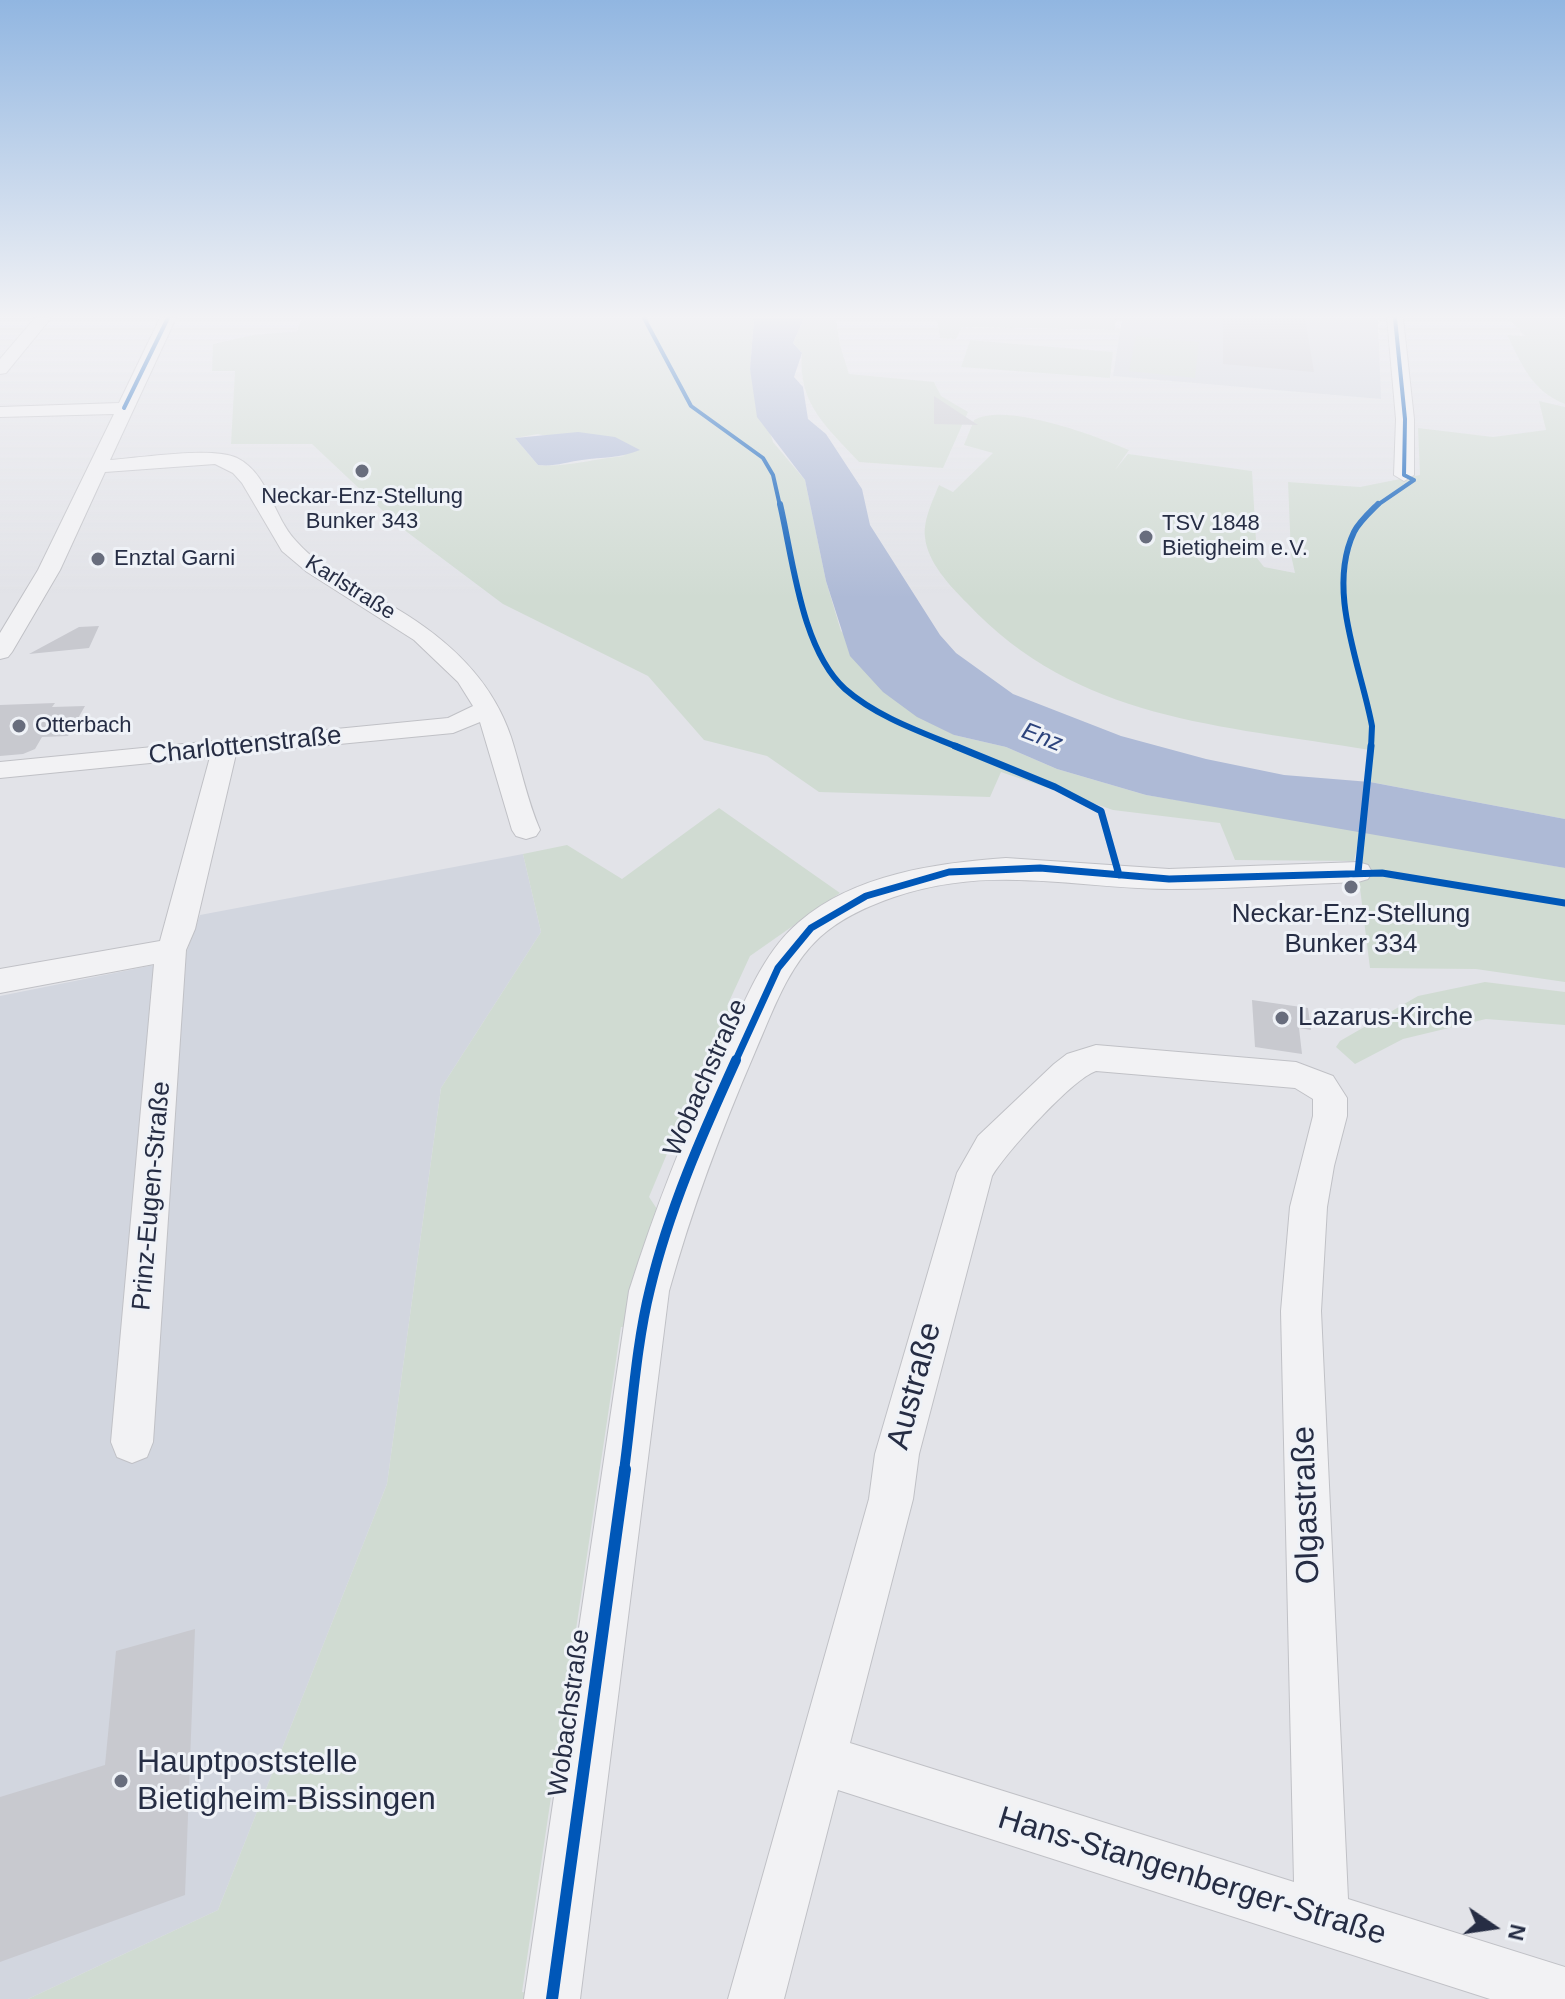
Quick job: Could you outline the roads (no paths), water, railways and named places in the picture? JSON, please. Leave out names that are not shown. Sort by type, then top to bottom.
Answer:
[{"type":"street","points":[[0,412],[22,411]]},
{"type":"street","points":[[0,652],[49,570],[123,411]]},
{"type":"street","points":[[1404,411],[1404,475]]},
{"type":"street","name":"Karlstraße","points":[[99,467],[228,458],[253,486],[279,536],[289,547],[433,641],[460,669],[487,709],[497,732],[515,806],[526,830]]},
{"type":"street","name":"Charlottenstraße","points":[[0,770],[453,725],[487,709]]},
{"type":"street","name":"Prinz-Eugen-Straße","points":[[132,1442],[171,950],[180,929],[225,748]]},
{"type":"street","name":"Wobachstraße","points":[[552,1999],[649,1291],[673,1209],[695,1149],[762,999],[794,945],[811,928],[866,896],[949,872],[1040,868],[1169,879],[1358,872]]},
{"type":"street","points":[[0,981],[171,950]]},
{"type":"street","name":"Austraße","points":[[756,1999],[891,1499],[894,1466],[965,1205],[975,1173],[991,1146],[1066,1073],[1079,1063],[1096,1058],[1296,1075],[1315,1081],[1329,1097]]},
{"type":"street","name":"Olgastraße","points":[[1322,1917],[1301,1311],[1310,1193],[1332,1108],[1329,1097]]},
{"type":"street","name":"Hans-Stangenberger-Straße","points":[[820,1759],[1565,1995]]},
{"type":"water","name":"Enz","points":[[756,411],[807,411],[808,419],[826,434],[862,489],[870,525],[940,635],[956,653],[1013,694],[1121,736],[1206,759],[1284,775],[1370,782],[1565,819],[1565,868],[1146,795],[1057,769],[1006,747],[954,735],[917,717],[883,692],[850,656],[826,581],[805,480],[757,417]]},
{"type":"water","points":[[578,432],[615,437],[640,450],[619,456],[538,465],[515,438]]},
{"type":"place","name":"Neckar-Enz-Stellung Bunker 343","points":[[362,471]]},
{"type":"place","name":"TSV 1848 Bietigheim e.V.","points":[[1146,537]]},
{"type":"place","name":"Enztal Garni","points":[[98,559]]},
{"type":"place","name":"Otterbach","points":[[19,726]]},
{"type":"place","name":"Neckar-Enz-Stellung Bunker 334","points":[[1351,887]]},
{"type":"place","name":"Lazarus-Kirche","points":[[1282,1018]]},
{"type":"place","name":"Hauptpoststelle Bietigheim-Bissingen","points":[[121,1781]]}]
